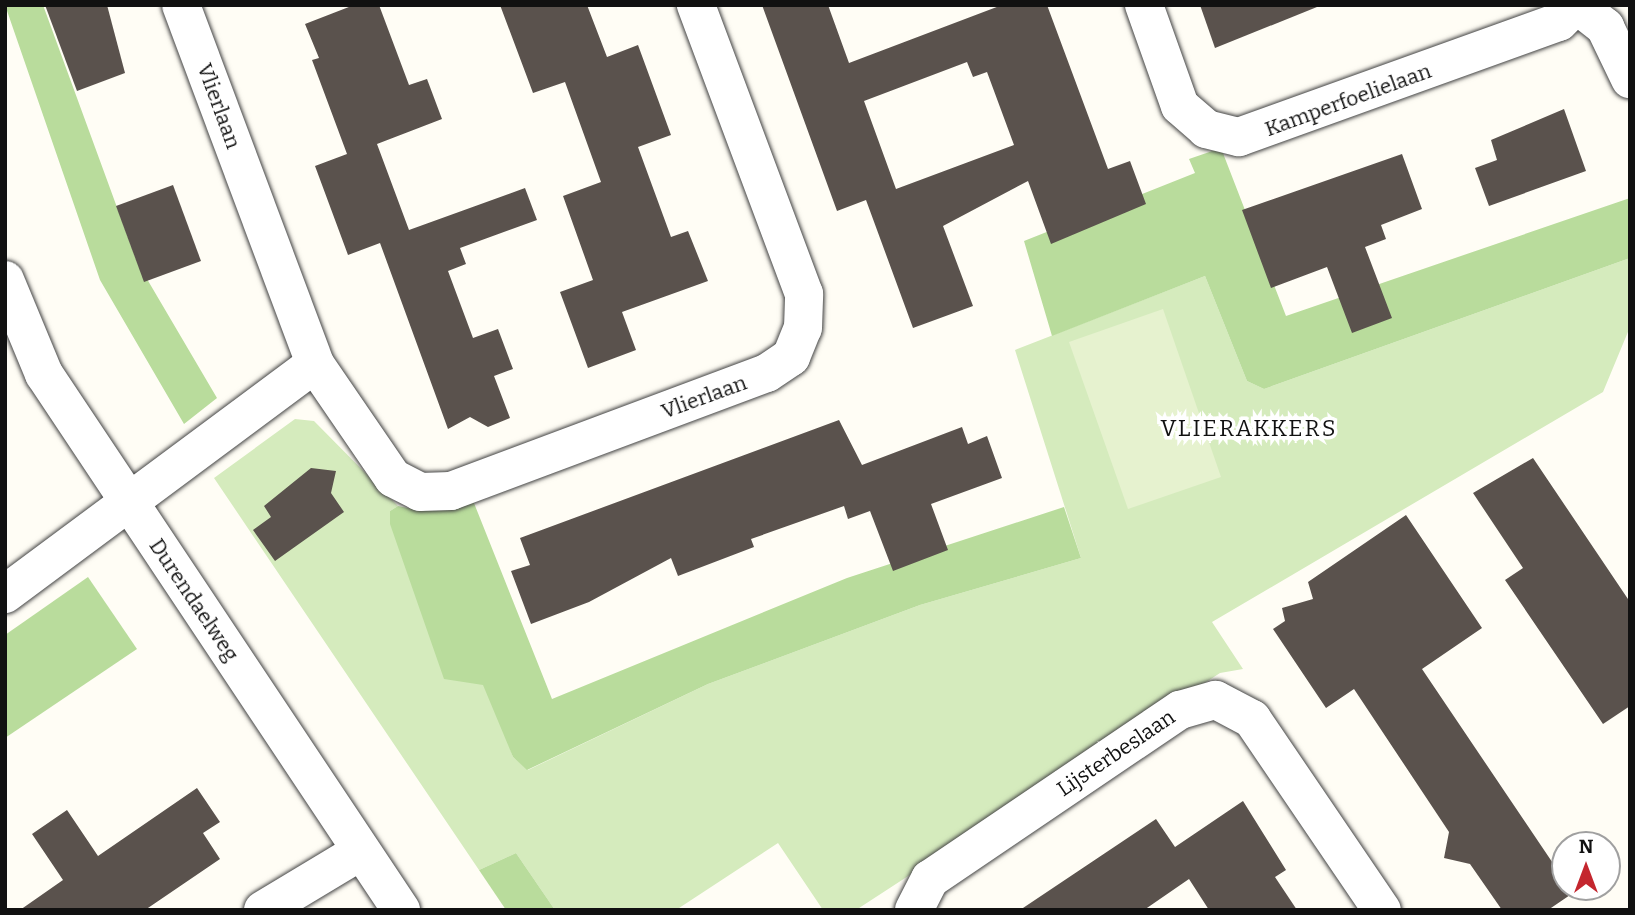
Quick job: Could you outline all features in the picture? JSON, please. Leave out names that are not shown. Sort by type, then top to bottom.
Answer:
[{"type":"street","name":"Vlierlaan","points":[[181,5],[315,364],[393,478],[420,492],[451,491],[767,373],[791,357],[803,328],[804,294],[696,5]]},
{"type":"street","name":"Kamperfoelielaan","points":[[1144,5],[1181,106],[1206,130],[1239,137],[1559,22],[1576,5],[1605,27],[1630,79]]},
{"type":"street","name":"Durendaelweg","points":[[5,279],[44,374],[401,910]]},
{"type":"street","points":[[5,594],[131,506],[315,364]]},
{"type":"street","name":"Lijsterbeslaan","points":[[914,910],[930,880],[1180,709],[1216,701],[1252,719],[1382,910]]},
{"type":"street","points":[[263,910],[361,851]]},
{"type":"green space","points":[[5,5],[43,5],[137,262],[217,398],[184,424],[100,280]]},
{"type":"green space","points":[[1221,148],[1286,316],[1630,198],[1630,258],[1264,389],[1247,381],[1205,276],[1052,336],[1024,241],[1195,173],[1189,159]]},
{"type":"green space","points":[[1630,258],[1630,327],[1603,392],[1212,622],[1243,669],[1220,673],[856,910],[823,910],[778,843],[676,910],[555,910],[516,853],[479,870],[214,478],[295,419],[314,421],[398,506],[390,511],[491,694],[513,757],[528,770],[708,684],[920,605],[1081,558],[1015,350],[1205,276],[1247,381],[1264,389]]},
{"type":"green space","points":[[1163,309],[1221,477],[1128,509],[1069,342]]},
{"type":"green space","points":[[470,493],[552,699],[847,578],[1064,507],[1081,558],[920,605],[708,684],[527,770],[513,757],[483,685],[444,679],[390,524],[390,511],[398,506],[422,511]]},
{"type":"green space","points":[[88,577],[137,649],[5,738],[5,635]]},
{"type":"green space","points":[[516,853],[555,910],[506,910],[479,870]]},
{"type":"building","points":[[45,5],[107,5],[125,73],[77,91]]},
{"type":"building","points":[[354,5],[379,5],[409,85],[427,79],[442,119],[377,144],[409,230],[525,188],[537,220],[460,248],[466,264],[448,271],[473,338],[498,329],[513,369],[494,376],[510,418],[488,427],[470,417],[448,429],[380,243],[348,255],[315,166],[347,154],[312,60],[319,58],[305,24]]},
{"type":"building","points":[[500,5],[587,5],[607,57],[638,45],[671,135],[638,147],[671,237],[688,231],[708,281],[622,312],[636,350],[588,368],[560,292],[593,280],[563,196],[601,182],[565,82],[533,93]]},
{"type":"building","points":[[762,5],[828,5],[849,63],[1002,5],[1047,5],[1108,169],[1130,161],[1146,204],[1051,244],[1028,181],[943,226],[973,306],[913,328],[866,200],[837,211]],"holes":[[[967,62],[973,77],[987,72],[1014,145],[896,189],[864,101]]]},
{"type":"building","points":[[1200,5],[1317,5],[1317,7],[1215,48]]},
{"type":"building","points":[[1564,109],[1586,171],[1489,206],[1475,168],[1497,160],[1491,140]]},
{"type":"building","points":[[1402,154],[1422,209],[1381,225],[1386,239],[1365,247],[1392,318],[1352,333],[1327,267],[1271,288],[1242,210]]},
{"type":"building","points":[[173,185],[201,261],[144,282],[116,206]]},
{"type":"building","points":[[839,420],[862,465],[962,427],[968,444],[987,436],[1002,478],[931,504],[948,550],[893,571],[870,511],[848,519],[844,506],[751,539],[754,547],[678,576],[671,558],[589,602],[531,624],[511,571],[530,565],[520,538]]},
{"type":"building","points":[[1533,458],[1630,602],[1630,706],[1603,724],[1505,580],[1523,568],[1473,493]]},
{"type":"building","points":[[311,468],[336,471],[331,493],[344,512],[275,561],[253,530],[271,517],[264,506]]},
{"type":"building","points":[[1406,515],[1482,628],[1422,669],[1551,860],[1551,901],[1561,901],[1548,910],[1502,910],[1470,864],[1444,858],[1449,832],[1354,689],[1326,708],[1273,629],[1285,621],[1282,608],[1313,599],[1308,582]]},
{"type":"building","points":[[197,788],[220,822],[203,833],[220,859],[145,910],[20,910],[63,880],[32,834],[67,810],[98,856]]},
{"type":"building","points":[[1243,801],[1286,870],[1275,877],[1297,910],[1209,910],[1189,879],[1144,910],[1020,910],[1156,819],[1175,847]]},
{"type":"district","name":"VLIERAKKERS","points":[[1249,428]]}]
